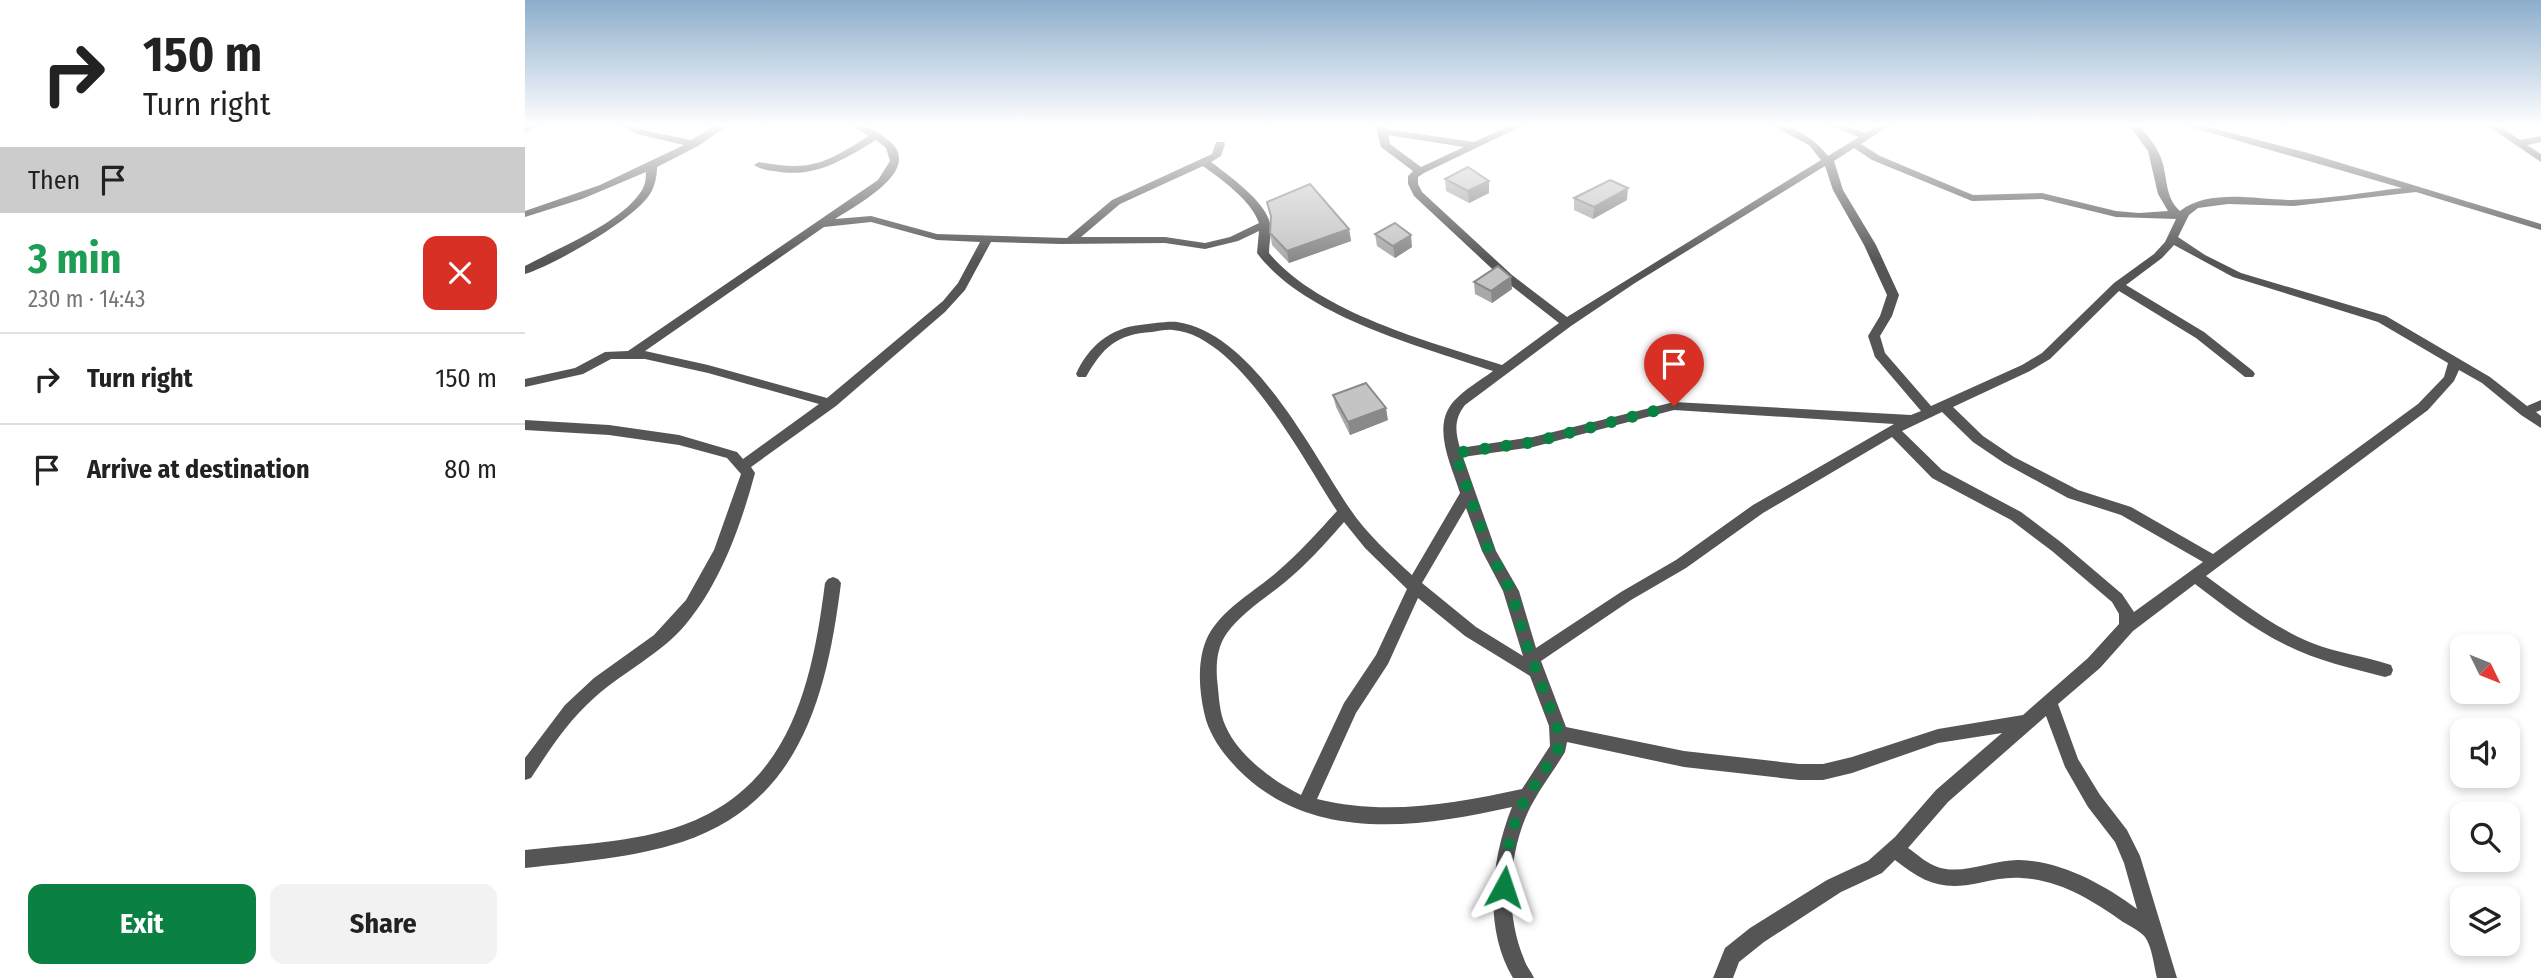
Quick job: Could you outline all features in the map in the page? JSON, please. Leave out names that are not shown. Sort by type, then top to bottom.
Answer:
[{"type":"street","points":[[525,214],[592,194],[648,170]]},
{"type":"street","points":[[525,271],[598,230],[642,200],[651,184],[652,170]]},
{"type":"street","points":[[786,170],[800,172],[818,170]]},
{"type":"street","points":[[631,355],[882,182],[894,170]]},
{"type":"street","points":[[1070,241],[1116,202],[1190,170]]},
{"type":"street","points":[[1214,170],[1259,211],[1265,225],[1263,253],[1278,271],[1300,288],[1372,326],[1503,370]]},
{"type":"street","points":[[1423,170],[1413,176],[1413,184],[1418,194],[1535,302],[1567,323]]},
{"type":"street","points":[[1524,978],[1515,963],[1502,912],[1510,835],[1527,796],[1559,747],[1558,733],[1511,591],[1489,551],[1467,494],[1449,434],[1451,414],[1460,402],[1567,323],[1812,170]]},
{"type":"street","points":[[1831,170],[1838,190],[1870,244],[1893,295],[1886,316],[1877,328],[1874,343],[1892,371],[1929,412]]},
{"type":"street","points":[[1904,170],[1972,198],[2042,196],[2116,214],[2139,216],[2179,216],[2195,205],[2228,201],[2294,203],[2412,190]]},
{"type":"street","points":[[2157,170],[2165,201],[2179,216]]},
{"type":"street","points":[[2349,170],[2541,227]]},
{"type":"street","points":[[1535,665],[1626,596],[1681,564],[1758,509],[1893,430],[2046,356],[2118,285],[2158,256],[2172,238],[2179,216]]},
{"type":"street","points":[[821,224],[871,219],[890,222],[928,236],[1070,241],[1165,240],[1214,245],[1265,225]]},
{"type":"street","points":[[743,466],[789,436],[831,403],[953,297],[971,267],[973,257],[989,238]]},
{"type":"street","points":[[2172,238],[2201,257],[2237,275],[2382,319],[2486,380],[2541,424]]},
{"type":"street","points":[[2118,285],[2200,335],[2249,374]]},
{"type":"street","points":[[1082,374],[1089,356],[1097,347],[1140,328],[1167,324],[1185,327],[1204,336],[1236,358],[1266,389],[1344,512],[1370,544],[1485,643],[1535,665]]},
{"type":"street","points":[[525,383],[579,372],[609,355],[631,355],[674,360],[831,403]]},
{"type":"street","points":[[1723,978],[1733,955],[1757,935],[1834,886],[1875,867],[1895,849],[1942,796],[2094,663],[2127,625],[2423,407],[2450,378],[2455,361]]},
{"type":"street","points":[[2526,412],[2541,404]]},
{"type":"street","points":[[1943,405],[1978,439],[2009,460],[2073,494],[2109,504],[2138,517],[2213,561]]},
{"type":"street","points":[[1455,453],[1534,442],[1674,406],[1913,420]]},
{"type":"street","points":[[525,425],[660,436],[732,455],[748,473],[732,523],[690,608],[666,634],[580,701],[546,740],[525,772]]},
{"type":"street","points":[[1893,430],[1937,474],[2016,516],[2057,547],[2117,598],[2127,612],[2127,625]]},
{"type":"street","points":[[1305,805],[1350,708],[1382,659],[1415,585],[1467,494]]},
{"type":"street","points":[[1344,512],[1316,546],[1235,614],[1215,638],[1209,655],[1213,716],[1225,744],[1266,783],[1305,805],[1350,814],[1403,817],[1467,810],[1527,796]]},
{"type":"street","points":[[2193,575],[2293,641],[2314,650],[2385,670]]},
{"type":"street","points":[[525,859],[589,851],[684,833],[729,813],[762,785],[789,750],[808,709],[821,667],[833,583]]},
{"type":"street","points":[[2049,702],[2071,762],[2094,801],[2120,836],[2133,862],[2167,978]]},
{"type":"street","points":[[1558,733],[1683,759],[1799,772],[1823,772],[1938,736],[2025,722]]},
{"type":"street","points":[[1895,849],[1939,877],[1956,878],[1994,869],[2022,869],[2060,876],[2119,907],[2155,933]]},
{"type":"building","points":[[1463,170],[1472,170],[1489,181],[1468,191],[1445,179]]},
{"type":"building","points":[[1610,180],[1628,188],[1594,207],[1574,198]]},
{"type":"building","points":[[1310,184],[1349,229],[1287,251],[1270,233],[1271,216],[1267,202]]},
{"type":"building","points":[[1395,223],[1411,235],[1393,246],[1375,234]]},
{"type":"building","points":[[1498,266],[1511,277],[1491,291],[1474,282]]},
{"type":"building","points":[[1366,383],[1386,408],[1348,422],[1333,395]]},
{"type":"route","points":[[1504,887],[1510,835],[1522,805],[1559,747],[1557,726],[1525,640],[1511,591],[1489,551],[1467,494],[1455,453],[1534,442],[1674,406]]}]
